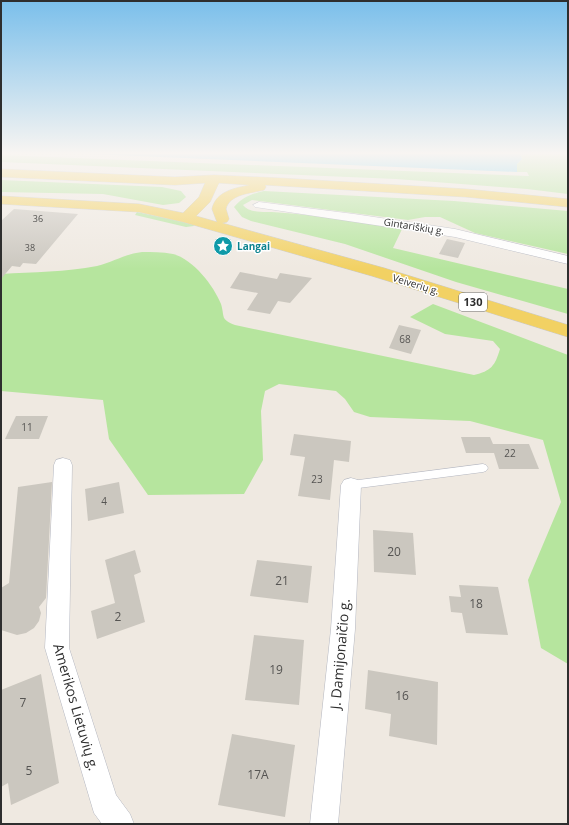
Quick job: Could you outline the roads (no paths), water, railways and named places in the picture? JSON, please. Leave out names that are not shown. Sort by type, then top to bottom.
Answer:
[{"type":"main road","points":[[208,192],[205,199],[186,218],[213,233]]},
{"type":"main road","points":[[222,219],[218,209],[219,205],[232,194],[240,192]]},
{"type":"main road","points":[[441,192],[568,203]]},
{"type":"main road","points":[[205,199],[210,210],[222,219],[263,239]]},
{"type":"main road","name":"Veiverių g.","points":[[1,200],[139,208],[186,218],[263,239],[568,332]]},
{"type":"main road","name":"Veiverių g.","points":[[97,206],[112,212],[213,233],[263,239]]},
{"type":"street","name":"Gintariškių g.","points":[[259,205],[354,217],[456,233],[568,260]]},
{"type":"street","name":"Amerikos Lietuvių g.","points":[[63,465],[57,648],[104,803],[120,824]]},
{"type":"street","name":"J. Damijonaičio g.","points":[[324,824],[343,629],[351,485]]},
{"type":"lane","points":[[351,485],[483,468]]},
{"type":"place","name":"Langai","points":[[223,246]]}]
